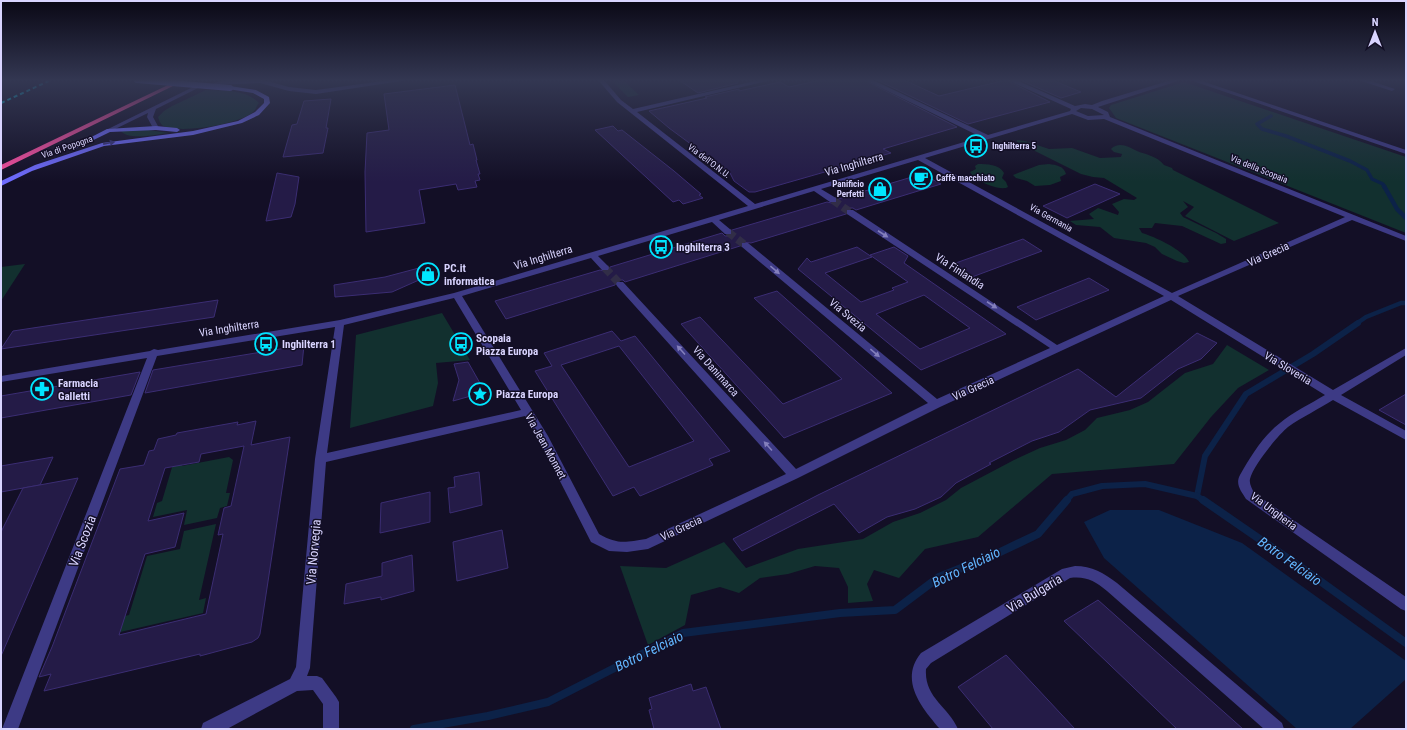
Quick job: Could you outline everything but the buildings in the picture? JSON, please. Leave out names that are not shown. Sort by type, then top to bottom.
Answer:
[{"type":"highway","points":[[1,160],[99,114]]},
{"type":"highway","points":[[1,168],[112,114]]},
{"type":"main road","name":"Via di Popogna","points":[[32,169],[84,149],[132,139],[192,133],[221,128],[255,114]]},
{"type":"main road","name":"Via di Popogna","points":[[1,184],[109,130],[156,128],[182,130],[221,128]]},
{"type":"main road","name":"Via di Popogna","points":[[109,130],[117,135],[132,139]]},
{"type":"street","name":"Via di Popogna","points":[[109,130],[141,114]]},
{"type":"street","points":[[151,114],[150,117],[156,128]]},
{"type":"street","name":"Via dell'O.N.U.","points":[[636,114],[754,206]]},
{"type":"street","points":[[938,114],[988,138]]},
{"type":"street","name":"Via Inghilterra","points":[[1,378],[340,323],[457,296],[1065,114]]},
{"type":"street","points":[[1079,114],[1083,117]]},
{"type":"street","points":[[1102,118],[1107,116],[1106,114]]},
{"type":"street","points":[[1294,114],[1406,152]]},
{"type":"street","name":"Via Inghilterra","points":[[1058,117],[1083,117]]},
{"type":"street","name":"Via della Scopaia","points":[[1083,117],[1102,118],[1126,127],[1406,239]]},
{"type":"street","name":"Via Germania","points":[[919,158],[1173,296]]},
{"type":"street","points":[[814,188],[833,200]]},
{"type":"street","name":"Via Finlandia","points":[[850,212],[1056,348]]},
{"type":"street","name":"Via Grecia","points":[[595,538],[609,546],[627,547],[648,544],[794,475],[936,404],[1056,348],[1352,217]]},
{"type":"street","points":[[713,219],[728,232]]},
{"type":"street","name":"Via Svezia","points":[[745,245],[936,404]]},
{"type":"street","points":[[593,255],[605,268]]},
{"type":"street","name":"Via Danimarca","points":[[620,284],[794,475]]},
{"type":"street","name":"Via Jean Monnet","points":[[457,296],[542,436],[595,538]]},
{"type":"street","name":"Via Slovenia","points":[[1173,296],[1271,358],[1406,436]]},
{"type":"street","name":"Via Norvegia","points":[[295,684],[302,668],[321,459],[340,323]]},
{"type":"street","name":"Via Ungheria","points":[[1406,351],[1285,424],[1273,435],[1259,453],[1244,478],[1244,486],[1250,496],[1406,605]]},
{"type":"street","name":"Via Scozia","points":[[10,729],[154,352]]},
{"type":"street","points":[[321,459],[527,412]]},
{"type":"street","name":"Via Bulgaria","points":[[950,729],[925,699],[919,678],[919,667],[926,658],[1067,573],[1081,571],[1096,575],[1112,587],[1276,729]]},
{"type":"street","points":[[209,729],[295,684],[317,683],[331,702],[332,729]]},
{"type":"green space","points":[[161,114],[250,114],[224,124],[209,127],[181,129],[170,128],[162,125],[158,117]]},
{"type":"green space","points":[[1113,114],[1279,114],[1406,157],[1406,233],[1116,118]]},
{"type":"green space","points":[[148,130],[169,133],[130,136],[121,131]]},
{"type":"green space","points":[[1017,140],[1025,141],[1049,149],[1072,148],[1100,158],[1121,157],[1122,154],[1114,152],[1111,149],[1117,145],[1127,146],[1155,158],[1173,170],[1279,223],[1234,241],[1185,216],[1194,207],[1183,201],[1188,207],[1180,213],[1183,217],[1226,239],[1226,243],[1221,244],[1182,226],[1155,223],[1152,228],[1139,228],[1142,233],[1175,248],[1186,257],[1189,262],[1184,263],[1177,261],[1162,254],[1155,247],[1146,243],[1114,238],[1100,227],[1076,225],[1070,221],[1094,219],[1089,214],[1098,208],[1118,215],[1119,212],[1112,204],[1124,199],[1134,200],[1137,198],[1104,178],[1081,174],[1017,142]]},
{"type":"green space","points":[[978,164],[996,166],[1002,170],[1004,173],[1002,178],[1008,187],[993,187],[981,182],[970,172],[976,169],[975,166]]},
{"type":"green space","points":[[1049,164],[1059,166],[1065,171],[1066,174],[1060,177],[1061,181],[1050,185],[1035,186],[1027,181],[1016,178],[1013,175],[1039,165]]},
{"type":"green space","points":[[25,264],[1,301],[1,267]]},
{"type":"green space","points":[[442,313],[470,360],[436,363],[438,383],[433,406],[350,428],[356,335]]},
{"type":"green space","points":[[1227,345],[1269,370],[1238,388],[1211,417],[1174,464],[1052,474],[978,537],[925,549],[899,578],[874,570],[867,584],[873,601],[848,603],[848,587],[839,568],[815,566],[788,574],[760,578],[739,593],[720,587],[691,595],[685,625],[648,645],[620,566],[666,568],[724,542],[746,568],[798,549],[863,539],[893,522],[920,513],[946,500],[961,488],[1014,460],[1040,448],[1066,440],[1085,430],[1097,418],[1130,410],[1148,402],[1185,373],[1213,364]]},
{"type":"green space","points":[[229,457],[233,460],[226,493],[230,493],[227,506],[220,508],[217,518],[184,525],[187,510],[153,517],[157,503],[162,501],[173,464],[183,462],[182,466]]},
{"type":"green space","points":[[216,524],[199,600],[206,598],[203,613],[116,633],[121,617],[129,615],[147,556],[180,549],[184,531]]},
{"type":"water","points":[[1110,510],[1159,510],[1242,543],[1406,661],[1406,679],[1350,729],[1297,729],[1104,558],[1084,522]]},
{"type":"waterway","points":[[1271,116],[1257,124],[1262,129],[1286,136],[1350,161],[1367,170],[1372,179],[1383,184],[1384,187]]},
{"type":"waterway","points":[[1384,186],[1397,209],[1406,218]]},
{"type":"waterway","points":[[1356,324],[1366,317],[1401,303],[1406,303]]},
{"type":"waterway","points":[[1197,496],[1205,456],[1246,394],[1313,354],[1358,323]]},
{"type":"waterway","name":"Botro Felciaio","points":[[1066,501],[1072,494],[1102,486],[1145,484],[1197,496]]},
{"type":"waterway","name":"Botro Felciaio","points":[[1197,496],[1204,501]]},
{"type":"waterway","name":"Botro Felciaio","points":[[414,729],[488,716],[548,702],[683,633],[840,613],[895,610],[939,577],[996,554],[1038,534],[1067,500]]},
{"type":"waterway","name":"Botro Felciaio","points":[[1203,500],[1309,573],[1406,643]]},
{"type":"tunnel","points":[[833,200],[850,212]]},
{"type":"tunnel","points":[[728,232],[745,245]]},
{"type":"tunnel","points":[[605,268],[620,284]]},
{"type":"place","name":"Inghilterra 5","points":[[976,146]]},
{"type":"place","name":"Caffè macchiato","points":[[921,178]]},
{"type":"place","name":"Panificio Perfetti","points":[[880,189]]},
{"type":"place","name":"Inghilterra 3","points":[[661,247]]},
{"type":"place","name":"PC.it informatica","points":[[428,274]]},
{"type":"place","name":"Inghilterra 1","points":[[266,344]]},
{"type":"place","name":"Scopaia Piazza Europa","points":[[461,344]]},
{"type":"place","name":"Farmacia Galletti","points":[[42,389]]},
{"type":"place","name":"Piazza Europa","points":[[480,394]]}]
